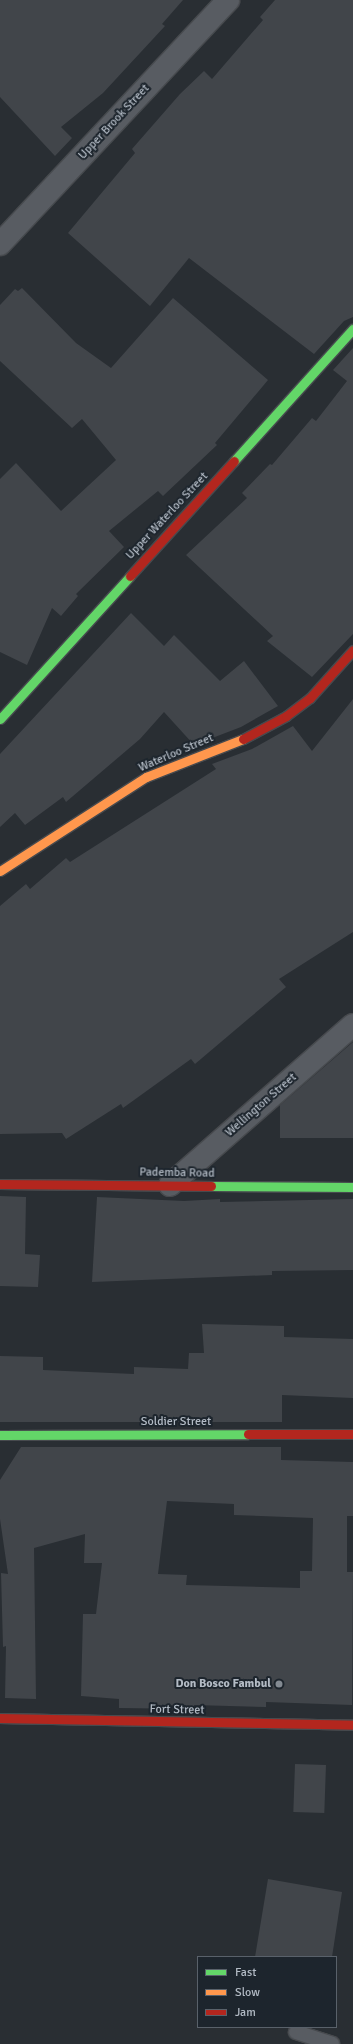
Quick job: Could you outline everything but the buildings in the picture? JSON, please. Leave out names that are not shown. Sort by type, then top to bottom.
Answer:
[{"type":"street","name":"Upper Brook Street","points":[[0,244],[228,0]]},
{"type":"street","name":"Upper Waterloo Street","points":[[0,720],[353,329]]},
{"type":"street","name":"Waterloo Street","points":[[0,871],[146,778],[246,738],[286,716],[310,698],[353,650]]},
{"type":"street","name":"Wellington Street","points":[[170,1185],[353,1025]]},
{"type":"street","name":"Pademba Road","points":[[0,1184],[353,1187]]},
{"type":"street","name":"Soldier Street","points":[[0,1435],[353,1434]]},
{"type":"street","name":"Fort Street","points":[[0,1718],[353,1725]]},
{"type":"lane","points":[[296,2032],[332,2044]]},
{"type":"traffic: fast","points":[[234,461],[353,329]]},
{"type":"traffic: fast","points":[[0,719],[130,576]]},
{"type":"traffic: fast","points":[[211,1186],[353,1187]]},
{"type":"traffic: fast","points":[[0,1435],[248,1434]]},
{"type":"traffic: slow","points":[[0,871],[146,777],[243,739]]},
{"type":"traffic: jam","points":[[130,576],[234,461]]},
{"type":"traffic: jam","points":[[243,739],[286,716],[310,698],[353,650]]},
{"type":"traffic: jam","points":[[0,1184],[211,1186]]},
{"type":"traffic: jam","points":[[248,1434],[353,1434]]},
{"type":"traffic: jam","points":[[0,1718],[353,1725]]},
{"type":"place","name":"Don Bosco Fambul","points":[[279,1684]]}]
